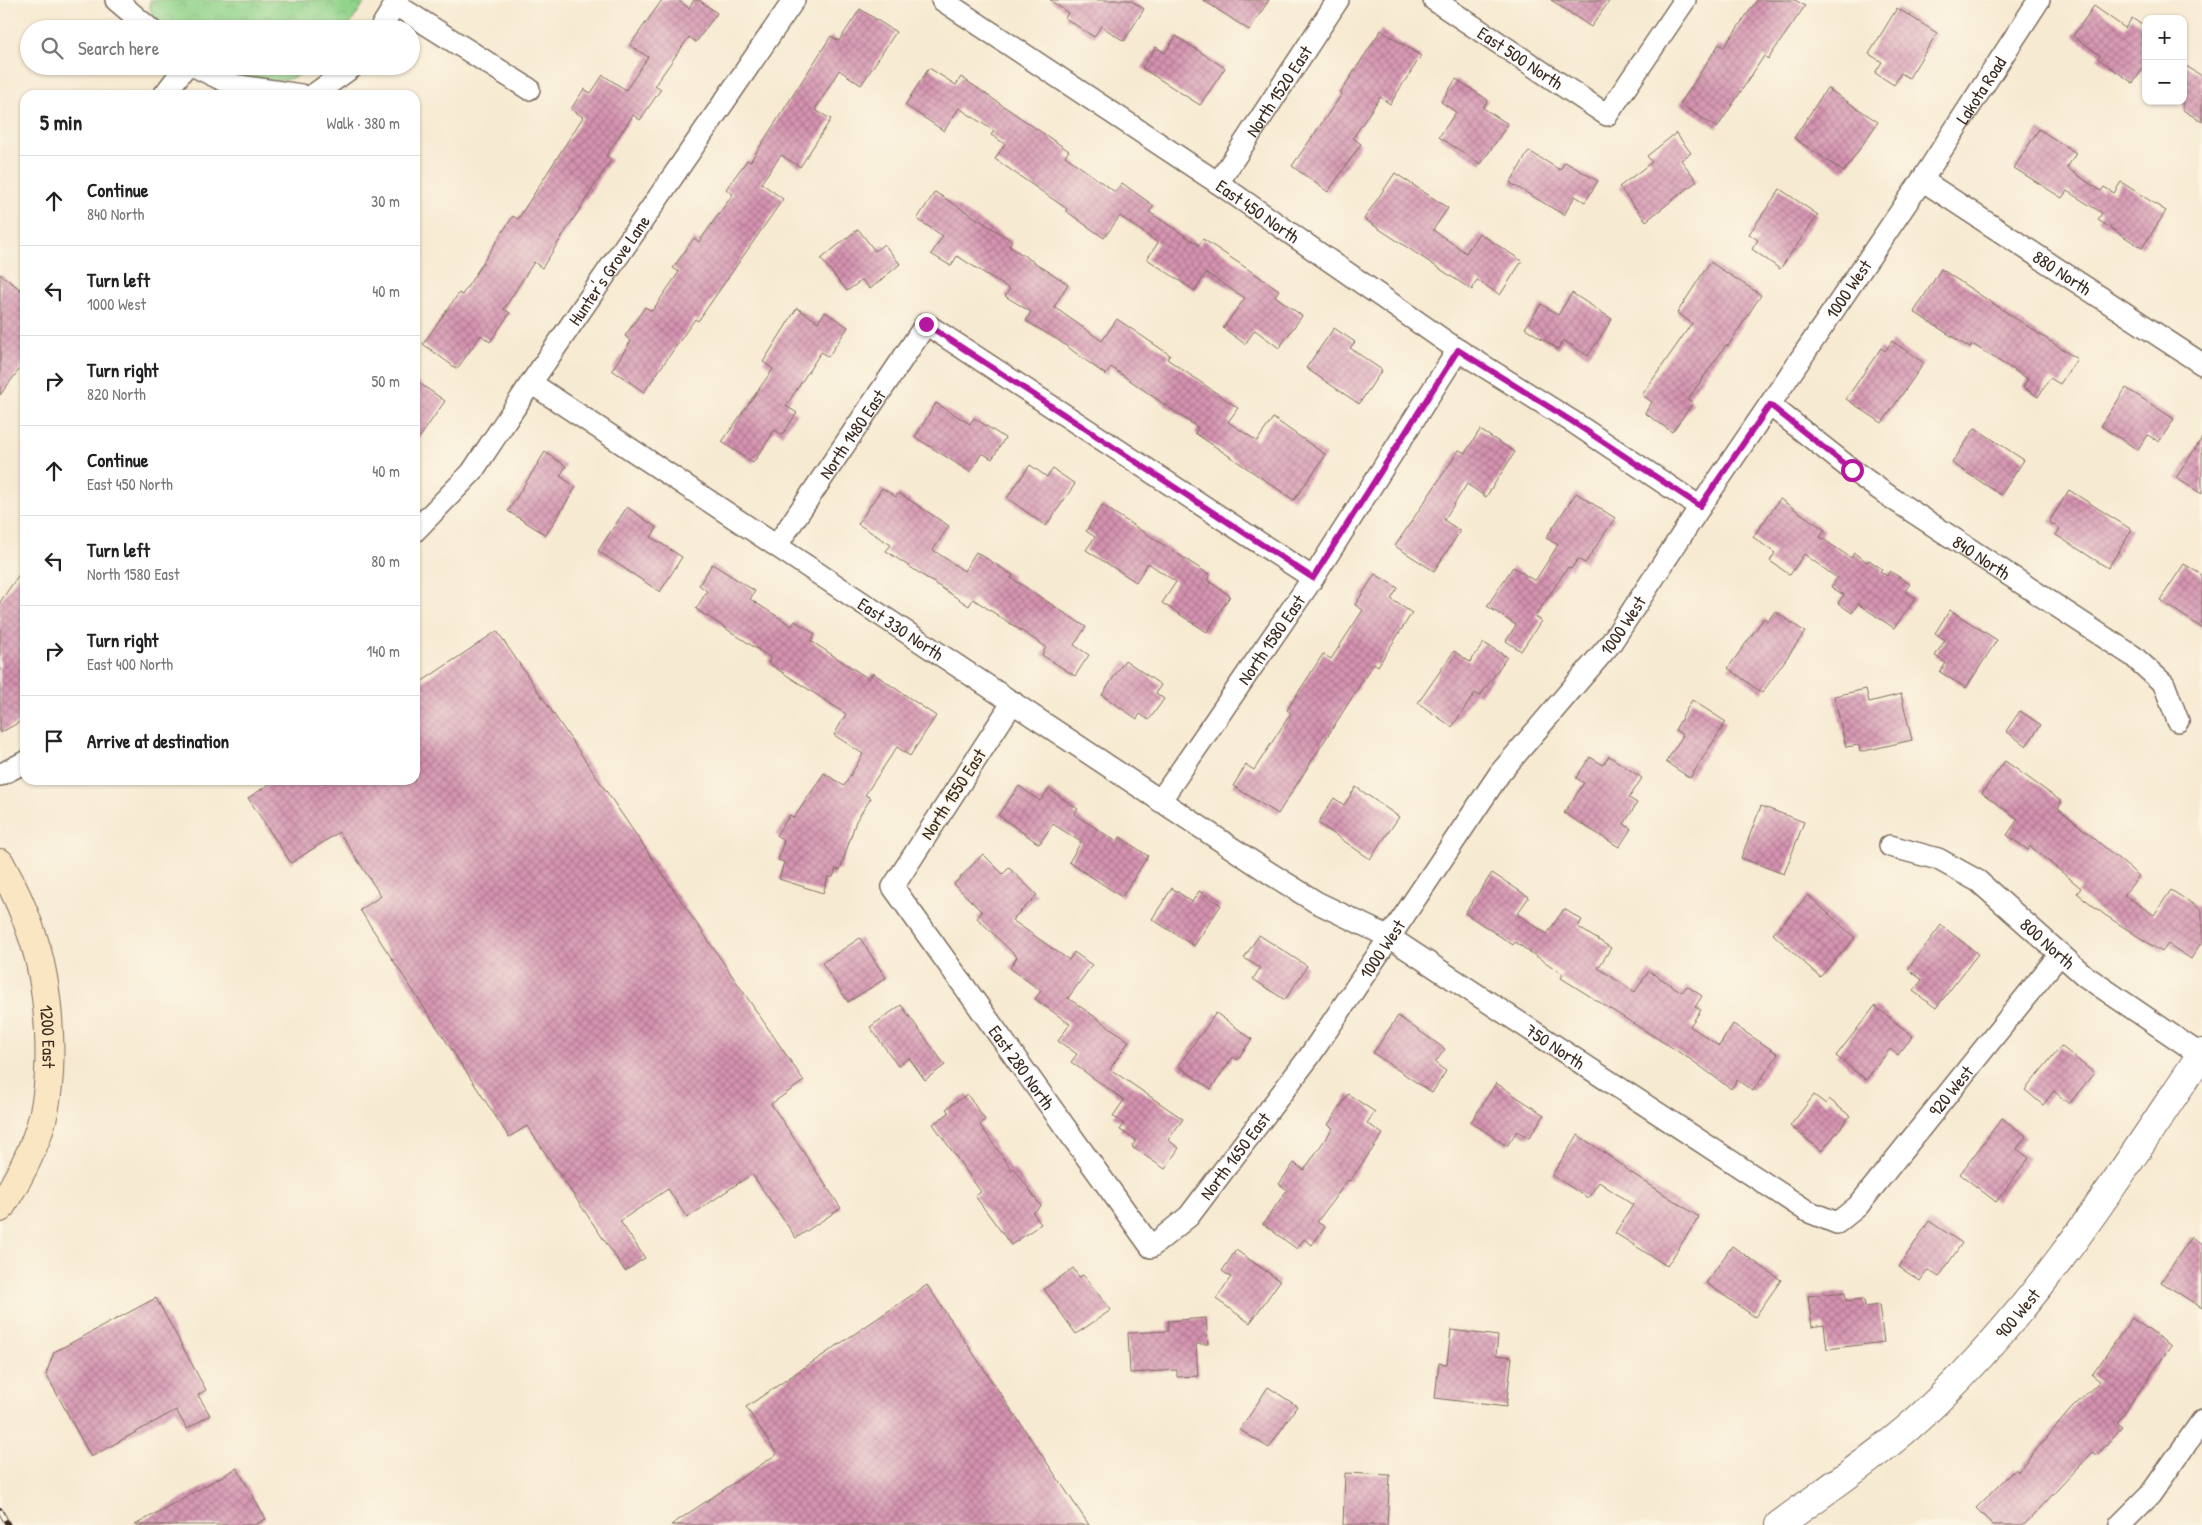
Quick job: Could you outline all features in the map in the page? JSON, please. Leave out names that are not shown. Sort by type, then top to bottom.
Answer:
[{"type":"main road","name":"1200 East","points":[[0,863],[32,934],[44,990],[50,1044],[48,1086],[40,1129],[16,1183],[0,1208]]},
{"type":"street","name":"Hunter's Grove Lane","points":[[420,526],[472,472],[794,0]]},
{"type":"street","name":"East 450 North","points":[[942,0],[1218,183],[1458,350],[1573,422],[1700,506]]},
{"type":"street","name":"North 1520 East","points":[[1218,183],[1338,0]]},
{"type":"street","name":"East 500 North","points":[[1434,0],[1607,115],[1685,0]]},
{"type":"street","name":"Lakota Road","points":[[1922,180],[2039,0]]},
{"type":"street","points":[[124,2],[141,20]]},
{"type":"street","points":[[386,20],[397,2],[529,89]]},
{"type":"street","points":[[168,90],[179,75]]},
{"type":"street","points":[[212,75],[233,85],[267,90]]},
{"type":"street","points":[[321,90],[342,75]]},
{"type":"street","name":"880 North","points":[[1922,180],[2202,364]]},
{"type":"street","name":"1000 West","points":[[1309,1057],[1500,773],[1611,643],[1700,506],[1922,180]]},
{"type":"street","name":"North 1480 East","points":[[777,545],[926,324],[1313,578]]},
{"type":"street","name":"North 1580 East","points":[[1160,801],[1313,578],[1458,350]]},
{"type":"street","name":"East 330 North","points":[[532,383],[1271,874]]},
{"type":"street","name":"840 North","points":[[1770,405],[1852,470],[1893,499],[2133,656],[2164,684],[2178,722]]},
{"type":"street","name":"North 1550 East","points":[[893,887],[1013,702]]},
{"type":"street","points":[[0,774],[20,764]]},
{"type":"street","name":"800 North","points":[[1890,846],[1938,859],[1978,881],[2085,976],[2201,1054]]},
{"type":"street","name":"750 North","points":[[1271,874],[1316,902],[1389,937],[1807,1212],[1837,1223]]},
{"type":"street","name":"East 280 North","points":[[893,887],[1150,1247]]},
{"type":"street","name":"920 West","points":[[1837,1223],[1858,1206],[2060,954]]},
{"type":"street","name":"900 West","points":[[1779,1525],[1898,1435],[1933,1405],[1974,1364],[2016,1317],[2057,1264],[2201,1054]]},
{"type":"street","name":"North 1650 East","points":[[1150,1247],[1190,1216],[1309,1057]]},
{"type":"street","points":[[2120,1525],[2150,1494],[2202,1421]]},
{"type":"green space","points":[[150,0],[366,0],[353,20],[156,20],[150,10]]},
{"type":"green space","points":[[237,75],[299,75],[276,81],[264,81]]},
{"type":"building","points":[[662,0],[678,0],[689,8],[694,0],[699,0],[717,13],[696,42],[689,37],[655,85],[661,89],[640,120],[633,115],[606,156],[611,160],[542,268],[534,262],[504,309],[510,313],[490,342],[481,335],[457,369],[423,344],[459,293],[462,295],[513,216],[518,219],[583,117],[571,109],[584,89],[591,93],[603,75],[626,90],[648,57],[630,45]]},
{"type":"building","points":[[1050,0],[1130,0],[1144,9],[1124,41],[1101,26],[1094,37],[1065,18],[1068,13]]},
{"type":"building","points":[[1203,0],[1269,0],[1249,30]]},
{"type":"building","points":[[1551,0],[1610,0],[1591,27]]},
{"type":"building","points":[[1757,0],[1795,0],[1805,6],[1768,59],[1764,56],[1717,128],[1680,104],[1719,44],[1724,47]]},
{"type":"building","points":[[2094,6],[2125,28],[2132,18],[2142,25],[2142,70],[2133,83],[2097,58],[2100,55],[2073,36]]},
{"type":"building","points":[[1897,8],[1937,33],[1909,78],[1901,73],[1894,85],[1875,73],[1882,62],[1869,54]]},
{"type":"building","points":[[860,9],[896,32],[861,85],[839,70],[815,110],[831,119],[800,167],[781,155],[761,183],[783,199],[698,321],[695,319],[644,392],[612,370],[631,341],[625,336],[645,307],[652,311],[679,272],[673,268],[694,238],[699,242],[733,194],[726,189],[747,160],[750,162],[831,36],[839,41]]},
{"type":"building","points":[[1381,30],[1421,56],[1390,104],[1380,97],[1353,138],[1361,144],[1328,192],[1292,166],[1342,94],[1340,93]]},
{"type":"building","points":[[1176,36],[1225,68],[1200,105],[1142,68],[1156,47],[1165,53]]},
{"type":"building","points":[[2187,67],[2202,76],[2202,122],[2183,110],[2183,105],[2187,105]]},
{"type":"building","points":[[929,68],[956,85],[961,77],[1069,151],[1065,156],[1115,192],[1122,183],[1154,206],[1149,212],[1199,245],[1203,239],[1279,290],[1275,296],[1302,316],[1279,348],[1255,330],[1245,344],[1223,328],[1245,298],[1206,273],[1195,291],[1147,259],[1158,243],[1120,216],[1104,238],[1066,211],[1067,209],[995,159],[1005,144],[991,135],[994,131],[959,108],[944,131],[905,105]]},
{"type":"building","points":[[1456,79],[1488,100],[1483,108],[1508,124],[1481,164],[1439,137],[1456,112],[1441,102]]},
{"type":"building","points":[[1827,88],[1878,122],[1844,172],[1794,138]]},
{"type":"building","points":[[2039,129],[2076,153],[2067,168],[2101,191],[2104,187],[2114,193],[2121,182],[2166,211],[2142,248],[2098,220],[2102,213],[2067,191],[2062,198],[2014,168]]},
{"type":"building","points":[[1676,133],[1691,153],[1681,160],[1697,181],[1646,221],[1619,187],[1652,162],[1647,156]]},
{"type":"building","points":[[1529,151],[1560,170],[1565,162],[1598,181],[1585,202],[1575,196],[1564,215],[1510,183]]},
{"type":"building","points":[[1395,173],[1448,208],[1433,230],[1466,253],[1479,233],[1522,261],[1500,295],[1477,280],[1472,290],[1364,219]]},
{"type":"building","points":[[1780,189],[1818,215],[1780,269],[1752,249],[1758,240],[1749,234]]},
{"type":"building","points":[[935,192],[1012,241],[1009,246],[1068,284],[1054,307],[1102,341],[1117,319],[1170,355],[1167,359],[1238,408],[1228,422],[1257,441],[1273,418],[1326,455],[1294,500],[1195,433],[1198,428],[1111,367],[1106,375],[1058,340],[1026,321],[1031,312],[1005,296],[1010,289],[957,256],[951,266],[931,254],[943,236],[917,219]]},
{"type":"building","points":[[858,229],[875,251],[884,244],[900,264],[870,289],[862,280],[847,291],[821,259]]},
{"type":"building","points":[[1710,262],[1761,295],[1728,346],[1726,345],[1688,399],[1693,403],[1672,432],[1645,413],[1652,402],[1642,395],[1692,323],[1677,313]]},
{"type":"building","points":[[1941,269],[2077,359],[2060,384],[2050,378],[2038,397],[2023,387],[2028,379],[1972,344],[1970,348],[1914,312]]},
{"type":"building","points":[[0,274],[20,289],[20,369],[0,395]]},
{"type":"building","points":[[1572,293],[1612,319],[1588,356],[1563,340],[1558,349],[1525,328],[1541,304],[1558,315]]},
{"type":"building","points":[[797,308],[818,322],[825,312],[848,327],[828,357],[821,352],[786,406],[797,413],[782,435],[775,430],[753,463],[722,442],[773,369],[763,362]]},
{"type":"building","points":[[1334,328],[1355,342],[1350,348],[1382,370],[1359,404],[1306,368]]},
{"type":"building","points":[[1892,341],[1924,363],[1882,423],[1846,399],[1881,348],[1885,351]]},
{"type":"building","points":[[420,384],[445,401],[420,437]]},
{"type":"building","points":[[2126,388],[2174,419],[2159,442],[2148,435],[2138,450],[2101,426]]},
{"type":"building","points":[[936,403],[970,424],[974,418],[1005,438],[992,459],[982,453],[970,472],[915,437]]},
{"type":"building","points":[[1975,428],[2024,460],[2001,495],[1952,463]]},
{"type":"building","points":[[1480,430],[1515,452],[1486,497],[1467,484],[1444,520],[1460,531],[1434,571],[1395,546],[1459,450],[1465,453]]},
{"type":"building","points":[[2202,438],[2202,494],[2176,478]]},
{"type":"building","points":[[545,452],[566,466],[560,476],[576,487],[546,535],[508,511]]},
{"type":"building","points":[[1030,465],[1047,477],[1053,469],[1075,484],[1046,526],[1007,498]]},
{"type":"building","points":[[882,488],[896,497],[899,493],[949,526],[933,550],[964,571],[976,552],[1013,575],[1011,578],[1086,627],[1074,645],[1089,655],[1075,676],[1042,655],[1046,647],[973,599],[969,606],[886,551],[891,545],[858,524]]},
{"type":"building","points":[[2069,490],[2132,530],[2108,568],[2056,535],[2060,529],[2049,522]]},
{"type":"building","points":[[1576,493],[1615,518],[1585,563],[1578,559],[1571,569],[1568,567],[1535,617],[1541,621],[1521,651],[1506,641],[1516,625],[1487,606],[1513,567],[1535,581],[1558,545],[1546,538]]},
{"type":"building","points":[[1780,499],[1825,530],[1820,537],[1851,558],[1854,553],[1882,569],[1880,571],[1887,576],[1890,571],[1910,584],[1905,591],[1916,598],[1894,628],[1858,604],[1852,613],[1838,603],[1844,595],[1831,587],[1837,578],[1804,554],[1790,575],[1770,561],[1775,553],[1753,537]]},
{"type":"building","points":[[1102,505],[1210,575],[1207,580],[1230,596],[1207,632],[1162,603],[1176,582],[1148,563],[1136,582],[1086,550],[1095,537],[1086,531]]},
{"type":"building","points":[[627,507],[657,528],[651,537],[682,557],[660,592],[598,551]]},
{"type":"building","points":[[712,564],[755,591],[750,599],[792,626],[795,621],[815,634],[811,641],[869,679],[873,673],[936,716],[910,756],[897,747],[865,795],[871,798],[856,821],[840,870],[836,869],[833,877],[828,877],[823,893],[779,879],[784,862],[778,860],[784,841],[776,835],[790,815],[794,818],[824,773],[844,786],[863,754],[834,735],[846,714],[768,663],[771,658],[696,609],[707,591],[699,585]]},
{"type":"building","points":[[2184,564],[2202,575],[2202,628],[2160,600]]},
{"type":"building","points":[[20,573],[20,722],[0,733],[0,602]]},
{"type":"building","points":[[1375,574],[1398,588],[1391,599],[1412,613],[1378,666],[1374,663],[1278,814],[1233,786],[1246,765],[1254,770],[1291,713],[1287,710],[1323,654],[1331,659],[1363,610],[1355,605]]},
{"type":"building","points":[[1950,610],[1997,640],[1966,688],[1940,672],[1946,663],[1935,656],[1945,640],[1935,633]]},
{"type":"building","points":[[1775,611],[1805,632],[1762,693],[1728,668],[1764,618],[1768,621]]},
{"type":"building","points":[[497,631],[804,1081],[771,1104],[841,1208],[796,1238],[752,1174],[687,1218],[668,1189],[620,1221],[645,1258],[625,1271],[527,1126],[509,1137],[360,910],[381,896],[339,832],[291,863],[248,798],[268,785],[420,785],[420,683]]},
{"type":"building","points":[[1484,643],[1507,657],[1480,696],[1475,693],[1452,727],[1418,703],[1454,651],[1470,662]]},
{"type":"building","points":[[1125,660],[1161,685],[1156,693],[1164,699],[1149,720],[1140,714],[1137,719],[1102,695]]},
{"type":"building","points":[[1866,689],[1869,702],[1901,694],[1912,740],[1860,752],[1859,745],[1846,747],[1834,696]]},
{"type":"building","points":[[1692,700],[1726,722],[1690,778],[1666,762],[1683,735],[1675,730]]},
{"type":"building","points":[[2020,711],[2041,725],[2026,746],[2006,731]]},
{"type":"building","points":[[1609,756],[1642,778],[1629,798],[1637,803],[1624,824],[1631,829],[1619,847],[1564,813],[1584,783],[1576,778],[1590,757],[1603,765]]},
{"type":"building","points":[[2005,761],[2062,802],[2058,808],[2139,876],[2124,895],[2154,915],[2171,890],[2202,910],[2202,941],[2191,959],[2168,944],[2162,952],[2105,915],[2077,893],[2081,888],[2030,846],[2028,850],[2007,835],[2018,819],[1982,793]]},
{"type":"building","points":[[1019,786],[1040,801],[1049,789],[1078,809],[1074,814],[1117,842],[1120,837],[1148,856],[1122,897],[1069,862],[1081,842],[1053,824],[1039,844],[998,815]]},
{"type":"building","points":[[1356,787],[1399,817],[1370,859],[1318,823],[1334,798],[1344,805]]},
{"type":"building","points":[[1761,806],[1804,822],[1784,874],[1741,858]]},
{"type":"building","points":[[983,854],[1003,874],[1009,868],[1037,895],[1012,920],[1069,960],[1074,952],[1092,965],[1068,998],[1129,1041],[1110,1069],[1183,1119],[1168,1140],[1179,1148],[1165,1169],[1132,1147],[1136,1140],[1120,1130],[1124,1124],[1113,1116],[1124,1100],[1071,1062],[1077,1054],[1058,1041],[1070,1024],[1035,999],[1041,991],[1010,968],[1017,957],[977,918],[982,912],[954,884]]},
{"type":"building","points":[[1492,873],[1529,897],[1517,914],[1547,934],[1564,909],[1582,920],[1578,927],[1611,948],[1598,968],[1635,992],[1649,971],[1682,992],[1687,986],[1702,996],[1695,1007],[1701,1010],[1690,1026],[1719,1046],[1733,1024],[1778,1054],[1753,1091],[1737,1080],[1731,1089],[1693,1061],[1561,978],[1563,974],[1515,942],[1513,945],[1465,913]]},
{"type":"building","points":[[1172,888],[1192,902],[1199,891],[1221,905],[1194,946],[1152,919]]},
{"type":"building","points":[[1808,895],[1855,938],[1820,977],[1773,934]]},
{"type":"building","points":[[1941,925],[1978,954],[1936,1008],[1913,991],[1922,980],[1908,969]]},
{"type":"building","points":[[1259,935],[1307,966],[1285,1000],[1253,979],[1260,968],[1244,958]]},
{"type":"building","points":[[860,938],[886,978],[848,1002],[822,963]]},
{"type":"building","points":[[901,1005],[945,1065],[925,1080],[909,1058],[898,1066],[870,1027]]},
{"type":"building","points":[[1875,1006],[1913,1036],[1898,1055],[1890,1049],[1866,1080],[1836,1056]]},
{"type":"building","points":[[1216,1013],[1252,1039],[1237,1060],[1233,1057],[1211,1089],[1178,1066]]},
{"type":"building","points":[[1398,1016],[1445,1049],[1435,1063],[1446,1071],[1432,1093],[1373,1053]]},
{"type":"building","points":[[2061,1046],[2094,1073],[2069,1104],[2054,1091],[2043,1105],[2025,1090]]},
{"type":"building","points":[[1496,1083],[1544,1115],[1529,1138],[1517,1131],[1507,1146],[1471,1122]]},
{"type":"building","points":[[967,1094],[985,1120],[980,1125],[1012,1170],[1014,1168],[1041,1206],[1033,1213],[1041,1224],[1011,1245],[975,1196],[981,1192],[933,1124],[949,1113],[946,1109]]},
{"type":"building","points":[[1348,1094],[1375,1112],[1367,1123],[1383,1134],[1350,1181],[1348,1180],[1317,1222],[1325,1227],[1312,1245],[1304,1239],[1297,1249],[1263,1224],[1287,1190],[1279,1184],[1294,1163],[1304,1170],[1333,1128],[1328,1125]]},
{"type":"building","points":[[1814,1095],[1826,1104],[1829,1099],[1850,1116],[1822,1151],[1790,1126]]},
{"type":"building","points":[[2002,1118],[2026,1136],[2017,1149],[2029,1158],[1996,1202],[1960,1174]]},
{"type":"building","points":[[1578,1135],[1624,1168],[1699,1217],[1667,1266],[1615,1233],[1633,1205],[1599,1182],[1588,1198],[1552,1175]]},
{"type":"building","points":[[1929,1221],[1962,1243],[1939,1277],[1928,1270],[1920,1281],[1899,1267]]},
{"type":"building","points":[[2191,1237],[2202,1244],[2202,1308],[2161,1282]]},
{"type":"building","points":[[1732,1246],[1781,1280],[1755,1317],[1706,1283]]},
{"type":"building","points":[[1236,1250],[1280,1281],[1250,1323],[1216,1299],[1231,1277],[1222,1271]]},
{"type":"building","points":[[1073,1268],[1079,1277],[1083,1275],[1111,1310],[1076,1334],[1044,1289]]},
{"type":"building","points":[[927,1285],[1089,1525],[671,1525],[777,1454],[746,1407]]},
{"type":"building","points":[[1845,1292],[1846,1301],[1864,1299],[1865,1307],[1879,1305],[1884,1342],[1827,1349],[1824,1325],[1812,1327],[1808,1296]]},
{"type":"building","points":[[156,1298],[206,1390],[198,1395],[210,1415],[187,1429],[176,1410],[91,1457],[46,1374],[54,1352]]},
{"type":"building","points":[[1206,1318],[1208,1344],[1196,1344],[1198,1376],[1177,1377],[1177,1370],[1130,1373],[1128,1333],[1168,1331],[1168,1321]]},
{"type":"building","points":[[2132,1318],[2171,1346],[2117,1423],[2122,1427],[2097,1455],[2093,1452],[2024,1525],[1993,1525],[1976,1508],[2015,1469],[2017,1472],[2072,1408],[2100,1381],[2092,1375]]},
{"type":"building","points":[[1451,1330],[1498,1336],[1496,1355],[1512,1357],[1506,1407],[1435,1398],[1439,1363],[1447,1364]]},
{"type":"building","points":[[1268,1387],[1297,1406],[1269,1448],[1240,1430]]},
{"type":"building","points":[[237,1468],[266,1519],[254,1525],[135,1525]]},
{"type":"building","points":[[1345,1473],[1390,1475],[1387,1525],[1343,1525]]},
{"type":"railway","points":[[0,1510],[8,1525]]},
{"type":"route","points":[[926,324],[1313,578],[1458,350],[1573,422],[1700,506],[1770,405],[1852,470]]}]
